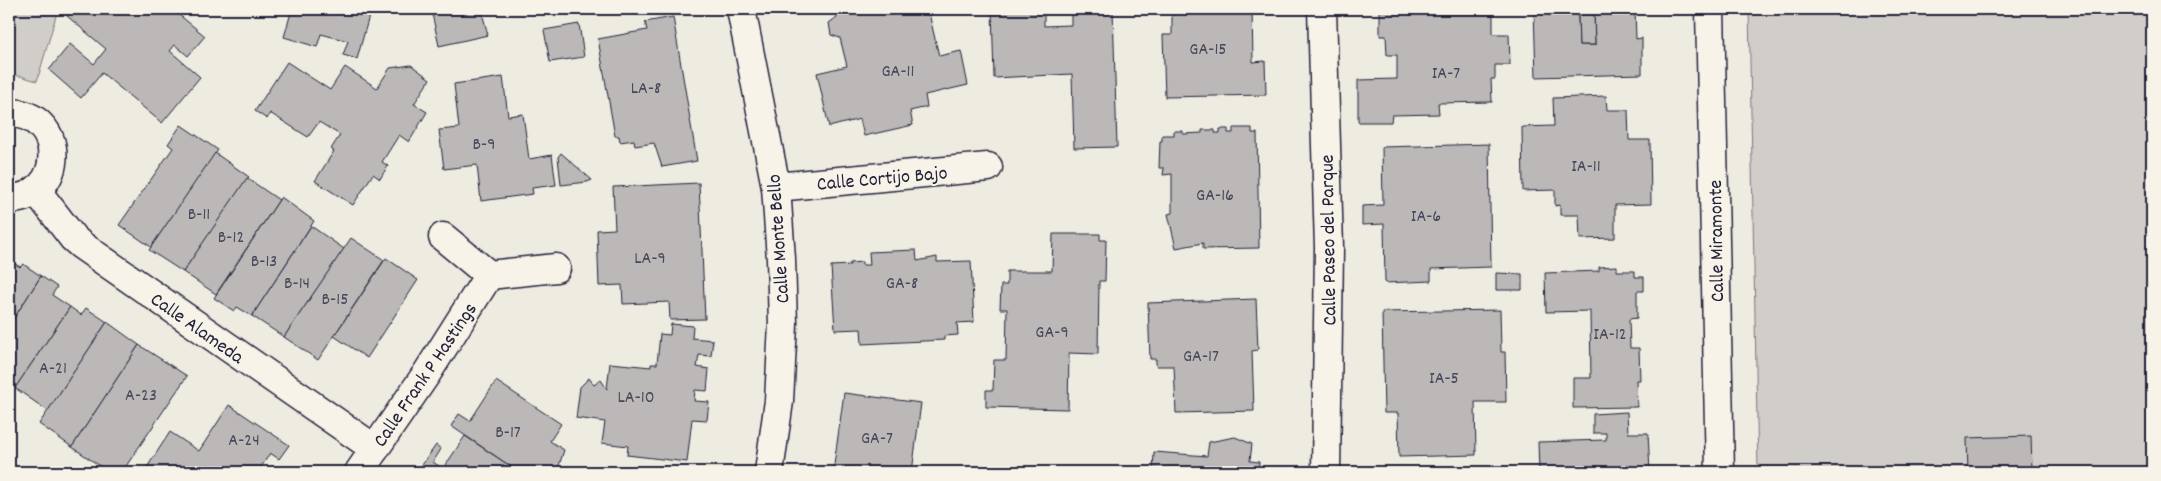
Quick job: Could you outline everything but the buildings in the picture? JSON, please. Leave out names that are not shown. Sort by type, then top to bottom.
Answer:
[{"type":"street","name":"Calle Monte Bello","points":[[740,9],[776,187],[781,259],[782,324],[778,401],[769,472]]},
{"type":"street","name":"Calle Paseo del Parque","points":[[1322,9],[1329,248],[1326,472]]},
{"type":"street","name":"Calle Miramonte","points":[[1710,9],[1720,472]]},
{"type":"street","points":[[9,113],[32,118],[48,134],[54,155],[45,181],[36,190],[21,197],[9,198]]},
{"type":"street","name":"Calle Cortijo Bajo","points":[[776,187],[988,168]]},
{"type":"street","name":"Calle Alameda","points":[[36,190],[73,238],[81,245],[374,449]]},
{"type":"street","points":[[442,237],[490,276],[556,268]]},
{"type":"street","name":"Calle Frank P Hastings","points":[[359,472],[427,373],[490,276]]},
{"type":"shaded area","points":[[9,9],[58,9],[37,81],[9,75]]},
{"type":"shaded area","points":[[1749,9],[2152,9],[2152,472],[1758,472]]}]
